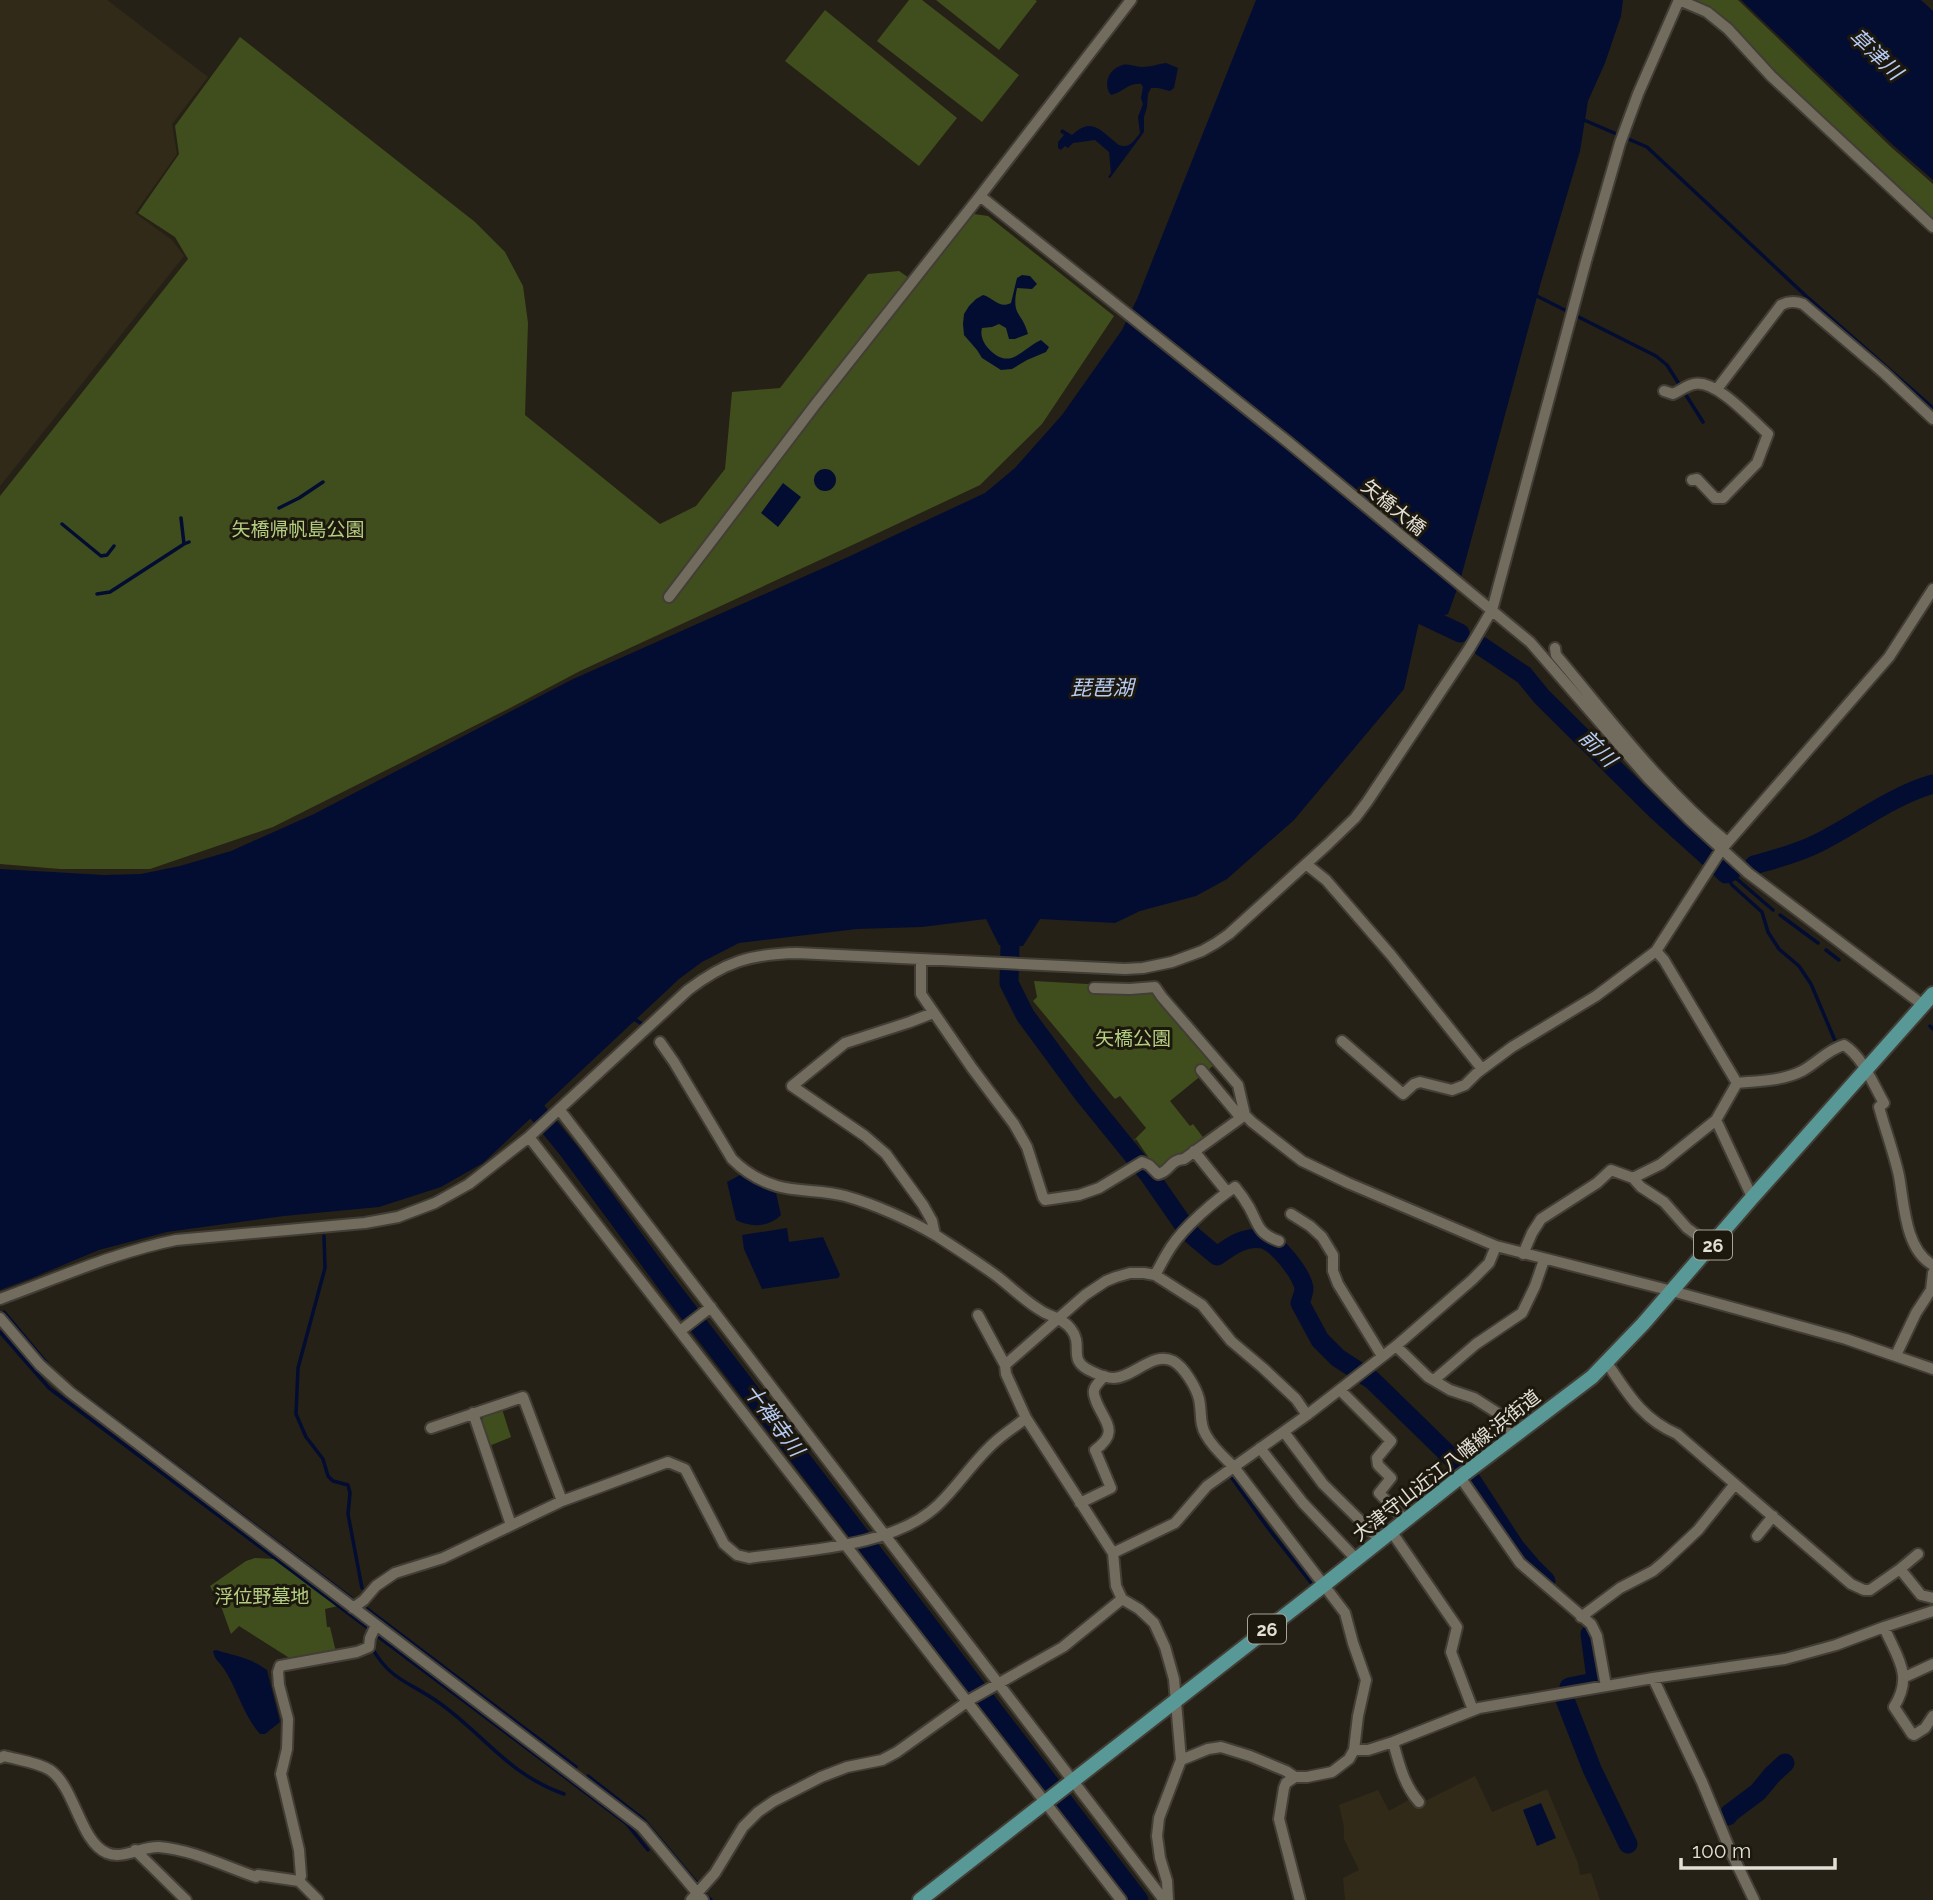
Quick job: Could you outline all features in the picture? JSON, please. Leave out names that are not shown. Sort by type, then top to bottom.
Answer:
[{"type":"main road","name":"大津守山近江八幡線;浜街道","points":[[920,1900],[1592,1377],[1672,1292],[1865,1069],[1928,1009],[1933,994]]},
{"type":"street","points":[[669,597],[1131,0]]},
{"type":"street","points":[[0,1299],[151,1245],[214,1236],[365,1223],[398,1217],[435,1203],[493,1167],[688,990],[711,973],[741,960],[768,954],[797,953],[1125,970],[1172,962],[1202,951],[1229,934],[1361,810],[1469,649],[1492,610],[1620,143],[1679,0],[1707,12],[1728,29],[1772,76],[1933,227]]},
{"type":"street","points":[[1894,192],[1895,201],[1933,237]]},
{"type":"street","name":"矢橋大橋","points":[[981,196],[1288,442],[1530,642],[1648,778],[1721,849]]},
{"type":"street","points":[[1717,389],[1781,305],[1788,301],[1797,302],[1803,304],[1884,373],[1933,419]]},
{"type":"street","points":[[1664,391],[1674,394],[1692,384],[1701,383],[1717,389],[1768,434],[1757,463],[1723,498],[1715,498],[1697,479],[1692,480]]},
{"type":"street","points":[[1342,1041],[1403,1094],[1420,1082],[1452,1090],[1465,1085],[1512,1046],[1596,996],[1656,951],[1721,849],[1889,657],[1933,589]]},
{"type":"street","points":[[1555,648],[1556,655],[1651,767],[1707,826],[1721,849],[1731,859],[1928,1009]]},
{"type":"street","points":[[1306,864],[1326,880],[1391,955],[1482,1069]]},
{"type":"street","points":[[1656,951],[1664,960],[1737,1083]]},
{"type":"street","points":[[921,960],[921,994],[1014,1124],[1027,1147],[1045,1200],[1079,1195],[1100,1188],[1146,1162],[1158,1174],[1162,1173],[1176,1160],[1184,1159],[1243,1116]]},
{"type":"street","points":[[1094,988],[1155,987],[1238,1085],[1243,1116]]},
{"type":"street","points":[[933,1013],[845,1043],[792,1086],[865,1136],[886,1154],[923,1205],[932,1221],[935,1235]]},
{"type":"street","points":[[660,1042],[732,1159],[744,1171],[776,1186],[841,1195],[867,1202],[935,1235],[997,1276],[1040,1311],[1064,1322],[1074,1335],[1076,1356],[1082,1366],[1104,1376],[1121,1376],[1157,1359],[1172,1360],[1179,1365],[1195,1389],[1206,1435],[1234,1467],[1345,1613],[1366,1680],[1357,1716],[1354,1750],[1349,1759],[1332,1772],[1295,1777],[1250,1756],[1221,1747],[1208,1749],[1181,1760]]},
{"type":"street","points":[[1737,1083],[1785,1078],[1804,1070],[1833,1048],[1844,1045],[1850,1049],[1884,1102],[1879,1107],[1899,1176],[1908,1229],[1926,1262],[1933,1265]]},
{"type":"street","points":[[1201,1070],[1243,1116],[1302,1161],[1496,1246],[1846,1339],[1933,1369]]},
{"type":"street","points":[[1633,1178],[1661,1164],[1716,1119],[1737,1083]]},
{"type":"street","points":[[557,1111],[882,1537],[1166,1900]]},
{"type":"street","points":[[1716,1119],[1752,1197]]},
{"type":"street","points":[[530,1135],[970,1700],[1121,1900]]},
{"type":"street","points":[[1194,1152],[1227,1192]]},
{"type":"street","points":[[1524,1254],[1536,1225],[1546,1215],[1597,1183],[1611,1170],[1633,1178],[1641,1187],[1664,1202],[1687,1228],[1712,1246]]},
{"type":"street","points":[[1155,1275],[1172,1246],[1186,1229],[1235,1187],[1264,1236],[1279,1241]]},
{"type":"street","points":[[1291,1214],[1322,1237],[1333,1255],[1333,1271],[1338,1284],[1382,1356]]},
{"type":"street","points":[[1113,1553],[1175,1523],[1207,1486],[1307,1415],[1396,1346],[1483,1270],[1496,1246]]},
{"type":"street","points":[[1434,1380],[1476,1344],[1522,1313],[1544,1260]]},
{"type":"street","points":[[1005,1365],[1085,1295],[1107,1281],[1130,1273],[1144,1273],[1155,1275],[1202,1304],[1231,1341],[1296,1399],[1307,1415]]},
{"type":"street","points":[[1896,1355],[1916,1313],[1931,1290],[1933,1273]]},
{"type":"street","points":[[682,1329],[708,1309]]},
{"type":"street","points":[[978,1315],[1005,1365],[1006,1374],[1026,1418],[1113,1553],[1116,1586],[1122,1599],[1139,1609],[1154,1623],[1174,1679],[1181,1760],[1159,1818],[1157,1836],[1167,1881],[1166,1900]]},
{"type":"street","points":[[0,1318],[40,1365],[71,1392],[642,1827],[697,1898],[743,1827],[758,1812],[821,1777],[847,1767],[882,1760],[897,1752],[970,1700],[1063,1647],[1122,1599]]},
{"type":"street","points":[[1396,1346],[1421,1372],[1450,1390],[1474,1398],[1496,1412],[1515,1435]]},
{"type":"street","points":[[1607,1363],[1635,1405],[1661,1427],[1676,1434],[1857,1587],[1870,1590],[1918,1554]]},
{"type":"street","points":[[1080,1503],[1111,1488],[1095,1450],[1109,1437],[1108,1422],[1093,1394],[1094,1388],[1104,1376]]},
{"type":"street","points":[[1340,1390],[1391,1441],[1377,1458],[1378,1465],[1391,1478],[1379,1493],[1405,1520]]},
{"type":"street","points":[[431,1428],[523,1397],[562,1501]]},
{"type":"street","points":[[473,1413],[511,1525]]},
{"type":"street","points":[[353,1608],[376,1586],[395,1573],[443,1558],[562,1501],[668,1462],[685,1469],[724,1544],[737,1555],[748,1558],[882,1537],[921,1518],[937,1506],[996,1441],[1026,1418]]},
{"type":"street","points":[[1284,1432],[1323,1484],[1386,1535],[1457,1627],[1451,1652],[1473,1710]]},
{"type":"street","points":[[1261,1448],[1303,1503],[1356,1559]]},
{"type":"street","points":[[1464,1474],[1520,1563],[1591,1624],[1597,1636],[1606,1686]]},
{"type":"street","points":[[1581,1617],[1620,1588],[1653,1571],[1665,1561],[1698,1530],[1735,1484]]},
{"type":"street","points":[[1757,1536],[1773,1516]]},
{"type":"street","points":[[1900,1570],[1921,1595],[1933,1598]]},
{"type":"street","points":[[1354,1750],[1368,1750],[1393,1742],[1473,1710],[1653,1678],[1785,1659],[1836,1645],[1933,1611]]},
{"type":"street","points":[[299,1881],[299,1850],[281,1774],[287,1749],[288,1719],[278,1672],[280,1666],[357,1652],[369,1647],[376,1625]]},
{"type":"street","points":[[1884,1627],[1905,1677],[1904,1689],[1894,1707],[1914,1735],[1925,1728],[1933,1716]]},
{"type":"street","points":[[1905,1677],[1933,1664]]},
{"type":"street","points":[[1653,1678],[1754,1900]]},
{"type":"street","points":[[1393,1742],[1400,1769],[1410,1792],[1419,1802]]},
{"type":"street","points":[[0,1758],[4,1756],[38,1765],[54,1773],[90,1837],[107,1853],[124,1854],[155,1847],[172,1849],[214,1860],[256,1877],[258,1875],[299,1881],[318,1900]]},
{"type":"street","points":[[1295,1777],[1286,1783],[1284,1788],[1279,1819],[1300,1900]]},
{"type":"street","points":[[135,1850],[186,1900]]},
{"type":"shaded area","points":[[0,0],[107,0],[208,77],[172,124],[177,154],[135,213],[172,240],[184,256],[0,486]]},
{"type":"shaded area","points":[[1475,1776],[1492,1812],[1547,1789],[1578,1863],[1580,1875],[1591,1873],[1600,1900],[1345,1900],[1343,1878],[1359,1870],[1344,1839],[1339,1805],[1378,1790],[1389,1811],[1412,1798],[1423,1802]]},
{"type":"green space","points":[[909,0],[922,0],[1019,75],[982,122],[877,41]]},
{"type":"green space","points":[[936,0],[1035,0],[1037,1],[999,50]]},
{"type":"green space","points":[[1696,0],[1738,0],[1933,184],[1933,221],[1869,163],[1720,17]]},
{"type":"green space","points":[[825,10],[957,118],[919,166],[785,61]]},
{"type":"green space","name":"矢橋帰帆島公園","points":[[240,37],[475,222],[505,252],[523,286],[528,323],[525,415],[660,524],[696,506],[725,469],[732,392],[780,388],[868,274],[899,271],[918,284],[974,214],[988,216],[1114,316],[1042,424],[980,485],[580,671],[273,827],[150,869],[60,869],[0,864],[0,496],[188,259],[175,237],[138,213],[179,154],[175,126]]},
{"type":"green space","name":"矢橋公園","points":[[1034,981],[1123,986],[1156,983],[1219,1061],[1170,1101],[1205,1140],[1162,1168],[1153,1164],[1136,1139],[1131,1143],[1146,1128],[1120,1096],[1115,1099],[1033,1001],[1037,997]]},
{"type":"green space","points":[[502,1409],[511,1437],[489,1446],[482,1419],[487,1412]]},
{"type":"green space","name":"浮位野墓地","points":[[255,1558],[275,1559],[338,1606],[325,1609],[327,1627],[330,1627],[336,1652],[291,1659],[239,1626],[231,1634],[210,1586],[246,1561]]},
{"type":"water","name":"琵琶湖","points":[[1256,0],[1623,0],[1621,16],[1605,63],[1588,101],[1580,151],[1541,282],[1460,581],[1448,614],[1419,622],[1404,689],[1294,820],[1227,879],[1196,896],[1140,911],[1115,923],[1040,919],[1023,946],[999,945],[986,919],[922,927],[857,929],[739,943],[702,962],[679,979],[483,1163],[441,1187],[379,1207],[284,1216],[167,1232],[99,1250],[0,1290],[0,869],[104,875],[141,874],[231,851],[314,814],[571,680],[985,493],[1015,468],[1062,415],[1122,330],[1137,299]]},
{"type":"water","name":"草津川","points":[[1741,0],[1921,0],[1933,11],[1933,180],[1893,145]]},
{"type":"water","points":[[1166,63],[1178,68],[1174,88],[1170,91],[1151,88],[1144,117],[1144,132],[1110,178],[1109,152],[1095,140],[1073,143],[1061,150],[1058,148],[1058,142],[1064,135],[1060,132],[1062,129],[1072,135],[1079,129],[1091,126],[1119,145],[1131,144],[1140,133],[1138,117],[1143,104],[1143,87],[1141,84],[1133,85],[1111,95],[1107,87],[1108,79],[1112,71],[1123,65],[1143,67]]},
{"type":"water","points":[[1022,275],[1030,276],[1037,284],[1032,289],[1017,288],[1016,309],[1028,334],[1009,339],[1006,328],[999,324],[982,328],[982,338],[988,348],[1003,358],[1015,356],[1041,340],[1049,347],[1046,352],[1012,369],[1001,370],[982,358],[964,335],[964,314],[976,299],[983,295],[1000,304],[1011,303],[1017,278]]},
{"type":"water","points":[[825,469],[833,472],[836,480],[833,488],[825,491],[817,488],[814,480],[817,472]]},
{"type":"water","points":[[783,483],[801,497],[778,527],[761,513]]},
{"type":"water","points":[[740,1175],[776,1193],[781,1215],[760,1225],[736,1220],[727,1182]]},
{"type":"water","points":[[787,1228],[789,1242],[823,1237],[840,1275],[838,1278],[762,1289],[744,1249],[742,1235]]},
{"type":"water","points":[[213,1651],[248,1660],[267,1670],[280,1722],[265,1734],[260,1734],[249,1719],[229,1677],[215,1657]]},
{"type":"water","points":[[1541,1803],[1556,1838],[1537,1846],[1523,1810]]},
{"type":"waterway","points":[[1584,120],[1647,147],[1806,296],[1933,408]]},
{"type":"waterway","points":[[1537,296],[1656,356],[1667,365],[1703,422]]},
{"type":"waterway","points":[[279,508],[323,482]]},
{"type":"waterway","points":[[181,518],[184,544],[189,542]]},
{"type":"waterway","points":[[62,524],[101,556],[107,555],[114,546]]},
{"type":"waterway","points":[[97,594],[110,592],[184,544]]},
{"type":"waterway","name":"前川","points":[[1407,608],[1460,633]]},
{"type":"waterway","name":"前川","points":[[1481,646],[1524,675],[1542,697],[1657,811],[1708,857]]},
{"type":"waterway","name":"前川","points":[[1754,865],[1808,848],[1888,803],[1933,784]]},
{"type":"waterway","name":"前川","points":[[1717,865],[1726,874],[1731,872]]},
{"type":"waterway","points":[[1730,873],[1773,910]]},
{"type":"waterway","points":[[1726,874],[1732,885],[1762,912],[1768,932],[1779,949],[1799,966],[1811,984],[1836,1043]]},
{"type":"waterway","points":[[1780,915],[1818,943]]},
{"type":"waterway","points":[[1010,945],[1009,983],[1025,1015],[1193,1236],[1217,1256],[1238,1243],[1255,1238],[1268,1241],[1281,1252],[1302,1282],[1304,1290],[1300,1303],[1320,1340],[1338,1358],[1372,1380],[1454,1460],[1472,1481],[1515,1547],[1546,1581]]},
{"type":"waterway","points":[[1826,950],[1839,960]]},
{"type":"waterway","points":[[631,1017],[642,1024]]},
{"type":"waterway","points":[[1930,1026],[1933,1029]]},
{"type":"waterway","name":"十禅寺川","points":[[521,1092],[569,1151],[667,1284],[1139,1900]]},
{"type":"waterway","points":[[324,1236],[325,1268],[298,1368],[296,1414],[306,1437],[323,1459],[328,1476],[333,1481],[348,1485],[348,1514],[362,1588]]},
{"type":"waterway","points":[[4,1312],[50,1367]]},
{"type":"waterway","points":[[0,1332],[49,1388],[368,1628]]},
{"type":"waterway","points":[[68,1384],[351,1598]]},
{"type":"waterway","points":[[1229,1474],[1312,1584]]},
{"type":"waterway","points":[[367,1609],[576,1767]]},
{"type":"waterway","points":[[375,1634],[626,1823],[648,1850]]},
{"type":"waterway","points":[[1569,1687],[1594,1682],[1596,1679],[1590,1634]]},
{"type":"waterway","points":[[372,1648],[386,1668],[454,1714],[511,1765],[544,1786],[564,1794]]},
{"type":"waterway","points":[[1564,1697],[1592,1769],[1628,1844]]},
{"type":"waterway","points":[[1728,1816],[1758,1792],[1785,1763]]},
{"type":"waterway","points":[[588,1776],[644,1820],[696,1882]]},
{"type":"waterway","points":[[705,1894],[711,1900]]}]
